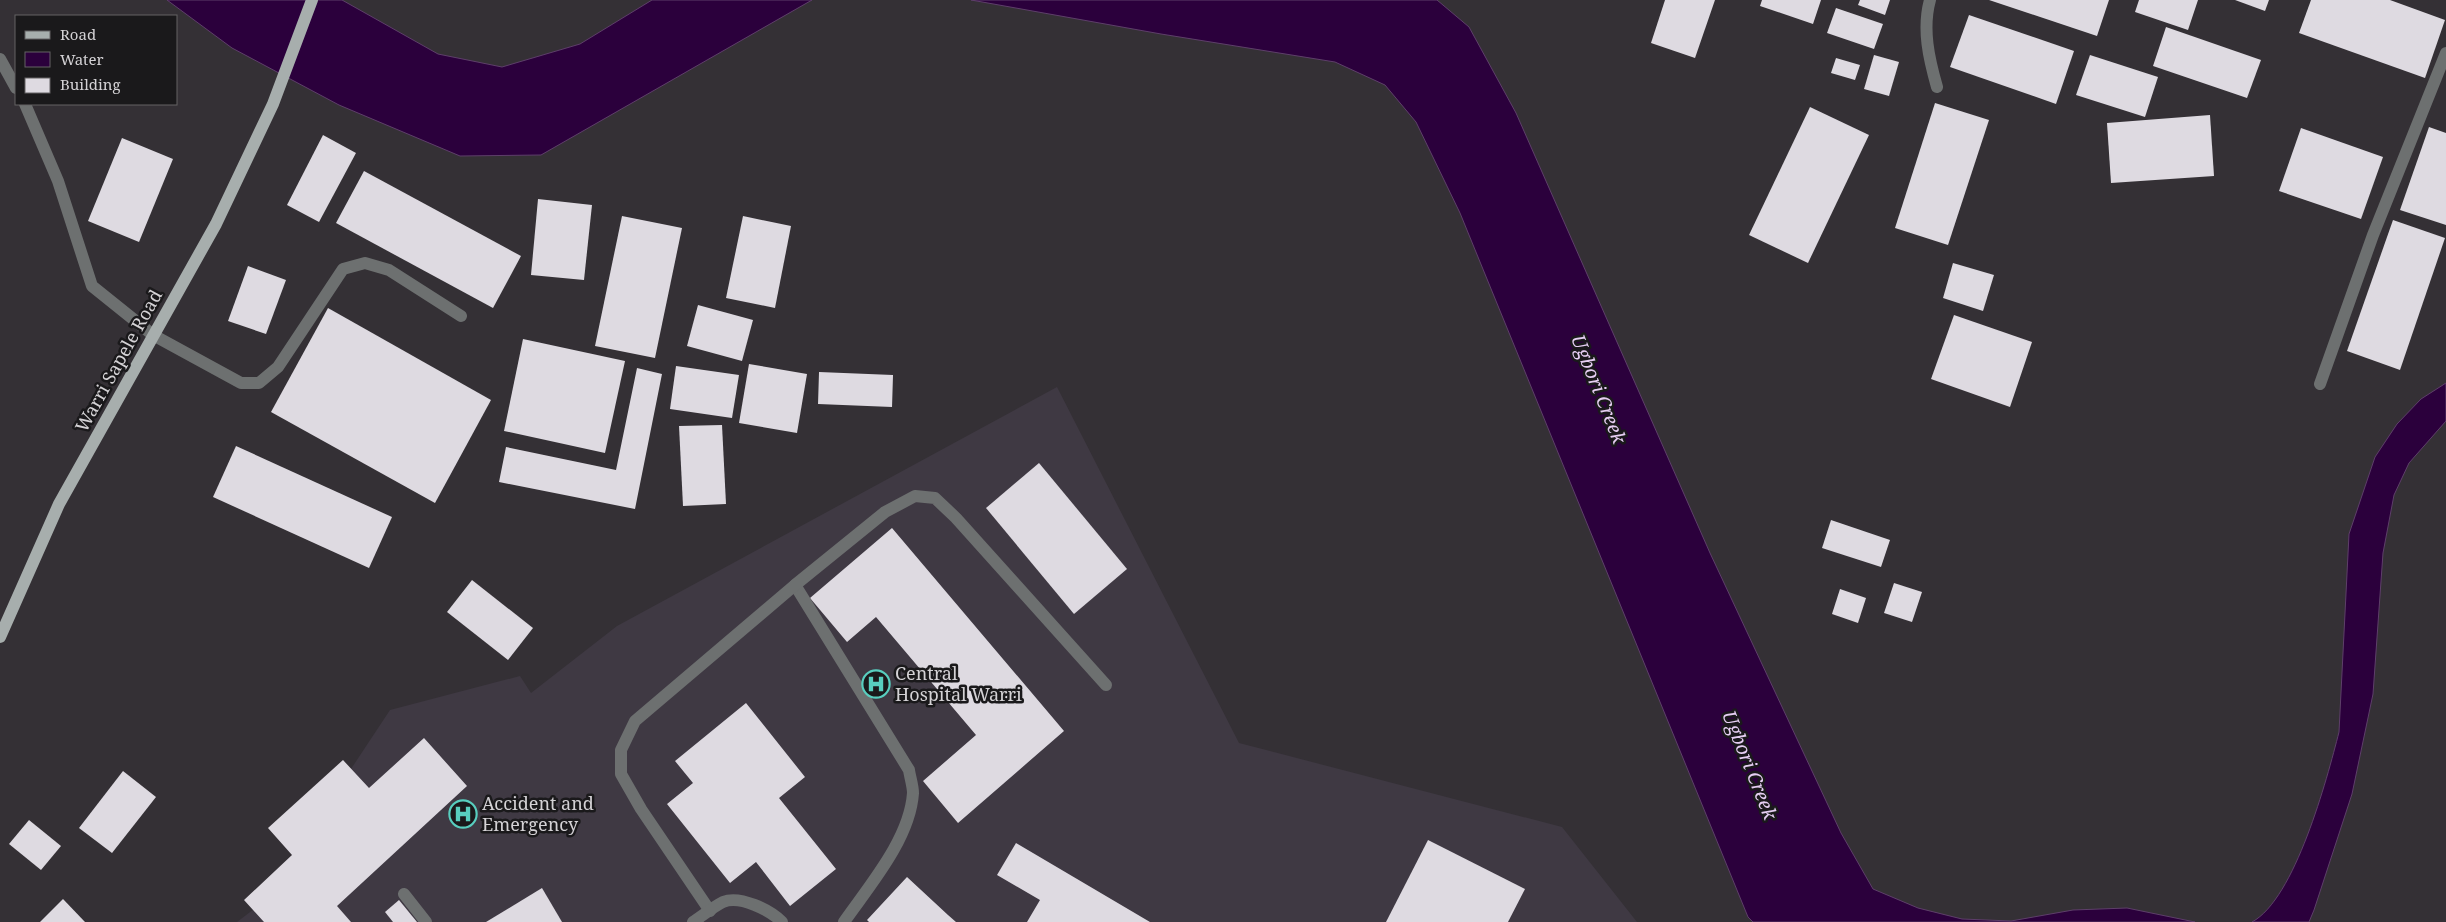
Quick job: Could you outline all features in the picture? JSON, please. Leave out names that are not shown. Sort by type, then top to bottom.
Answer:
[{"type":"main road","name":"Warri Sapele Road","points":[[0,637],[59,504],[216,224],[272,104],[312,0]]},
{"type":"street","points":[[1930,0],[1927,11],[1928,56],[1937,87]]},
{"type":"street","points":[[2320,384],[2373,235],[2446,53]]},
{"type":"street","points":[[0,59],[15,86]]},
{"type":"street","points":[[24,105],[58,181],[92,286],[153,335],[241,383],[259,383],[278,367],[343,269],[365,263],[389,270],[461,316]]},
{"type":"street","points":[[710,911],[641,809],[621,774],[621,750],[635,721],[795,584],[885,512],[915,496],[936,498],[1106,685]]},
{"type":"street","points":[[795,584],[909,770],[913,793],[906,822],[886,861],[844,922]]},
{"type":"street","points":[[404,894],[426,922]]},
{"type":"street","points":[[693,922],[725,901],[748,903],[772,912],[782,922]]},
{"type":"shaded area","name":"Central Hospital Warri","points":[[1057,387],[1239,743],[1562,827],[1637,922],[237,922],[263,902],[390,710],[520,676],[531,693],[617,626]]},
{"type":"water","points":[[167,0],[342,0],[438,54],[502,67],[580,44],[652,0],[812,0],[541,155],[460,156],[339,105],[232,48]]},
{"type":"water","name":"Ugbori Creek","points":[[971,0],[1437,0],[1469,27],[1516,113],[1710,553],[1841,833],[1873,889],[1918,908],[1962,919],[2011,921],[2073,910],[2127,908],[2195,922],[1753,922],[1748,917],[1460,213],[1416,122],[1385,85],[1335,62],[1161,34]]},
{"type":"water","points":[[2446,383],[2446,421],[2409,463],[2394,495],[2383,553],[2373,694],[2352,794],[2314,910],[2309,922],[2252,922],[2268,909],[2282,889],[2295,864],[2318,807],[2334,753],[2339,732],[2349,534],[2375,457],[2397,424],[2421,399]]},
{"type":"building","points":[[1665,0],[1715,0],[1695,58],[1651,43]]},
{"type":"building","points":[[1762,0],[1821,0],[1813,24],[1760,6]]},
{"type":"building","points":[[1860,0],[1890,0],[1885,15],[1858,5]]},
{"type":"building","points":[[1989,0],[2109,0],[2097,36]]},
{"type":"building","points":[[2139,0],[2198,0],[2188,30],[2135,12]]},
{"type":"building","points":[[2235,0],[2269,0],[2265,11]]},
{"type":"building","points":[[2311,0],[2390,0],[2445,20],[2425,78],[2299,33]]},
{"type":"building","points":[[1836,8],[1883,24],[1874,49],[1827,33]]},
{"type":"building","points":[[1969,15],[2074,51],[2056,104],[1950,67]]},
{"type":"building","points":[[2166,27],[2261,60],[2247,98],[2153,66]]},
{"type":"building","points":[[1874,55],[1899,62],[1889,96],[1864,89]]},
{"type":"building","points":[[2090,55],[2158,77],[2145,117],[2076,95]]},
{"type":"building","points":[[1836,58],[1860,65],[1855,80],[1831,73]]},
{"type":"building","points":[[1935,103],[1989,120],[1948,245],[1895,228]]},
{"type":"building","points":[[1810,107],[1869,135],[1808,263],[1749,235]]},
{"type":"building","points":[[2210,115],[2214,176],[2111,183],[2107,123]]},
{"type":"building","points":[[2429,127],[2446,133],[2446,225],[2400,210]]},
{"type":"building","points":[[2301,128],[2383,157],[2361,219],[2279,191]]},
{"type":"building","points":[[323,135],[356,153],[319,222],[287,205]]},
{"type":"building","points":[[122,138],[173,159],[139,242],[88,221]]},
{"type":"building","points":[[364,171],[521,256],[493,308],[336,223]]},
{"type":"building","points":[[538,199],[592,205],[584,280],[531,275]]},
{"type":"building","points":[[622,216],[682,228],[655,358],[595,346]]},
{"type":"building","points":[[743,216],[791,226],[775,308],[726,298]]},
{"type":"building","points":[[2393,220],[2445,238],[2400,370],[2347,351]]},
{"type":"building","points":[[1953,263],[1994,275],[1983,311],[1943,298]]},
{"type":"building","points":[[248,266],[286,280],[266,334],[228,321]]},
{"type":"building","points":[[698,305],[753,320],[742,361],[687,346]]},
{"type":"building","points":[[328,308],[491,400],[435,503],[271,412]]},
{"type":"building","points":[[1954,315],[2032,342],[2010,407],[1931,379]]},
{"type":"building","points":[[523,339],[625,361],[605,453],[504,431]]},
{"type":"building","points":[[749,364],[807,374],[797,433],[739,423]]},
{"type":"building","points":[[676,366],[739,375],[732,418],[670,409]]},
{"type":"building","points":[[637,368],[662,374],[635,509],[499,482],[506,447],[616,470]]},
{"type":"building","points":[[819,372],[893,375],[892,407],[818,404]]},
{"type":"building","points":[[722,425],[726,504],[683,506],[679,426]]},
{"type":"building","points":[[236,446],[392,517],[369,568],[213,497]]},
{"type":"building","points":[[1039,463],[1127,569],[1074,614],[986,508]]},
{"type":"building","points":[[1831,520],[1890,540],[1881,567],[1822,548]]},
{"type":"building","points":[[892,528],[1064,731],[958,823],[923,781],[976,735],[876,617],[847,642],[810,598]]},
{"type":"building","points":[[472,580],[533,628],[508,660],[447,612]]},
{"type":"building","points":[[1894,583],[1922,592],[1912,622],[1884,613]]},
{"type":"building","points":[[1840,589],[1866,598],[1858,623],[1832,614]]},
{"type":"building","points":[[746,703],[805,777],[779,798],[836,869],[790,906],[756,862],[730,883],[667,804],[693,783],[675,761]]},
{"type":"building","points":[[424,738],[467,786],[337,906],[351,922],[264,922],[244,900],[292,855],[268,828],[343,760],[369,788]]},
{"type":"building","points":[[123,771],[156,797],[112,853],[79,828]]},
{"type":"building","points":[[29,820],[61,846],[41,870],[9,844]]},
{"type":"building","points":[[1428,840],[1525,889],[1508,922],[1386,922]]},
{"type":"building","points":[[1016,843],[1150,922],[1027,922],[1040,900],[997,875]]},
{"type":"building","points":[[907,877],[956,922],[869,922],[867,920]]},
{"type":"building","points":[[542,888],[562,922],[486,922]]},
{"type":"building","points":[[63,899],[85,922],[40,922]]},
{"type":"building","points":[[399,900],[417,922],[393,922],[385,912]]},
{"type":"place","name":"Central Hospital Warri","points":[[876,684]]},
{"type":"place","name":"Accident and Emergency","points":[[463,814]]}]
